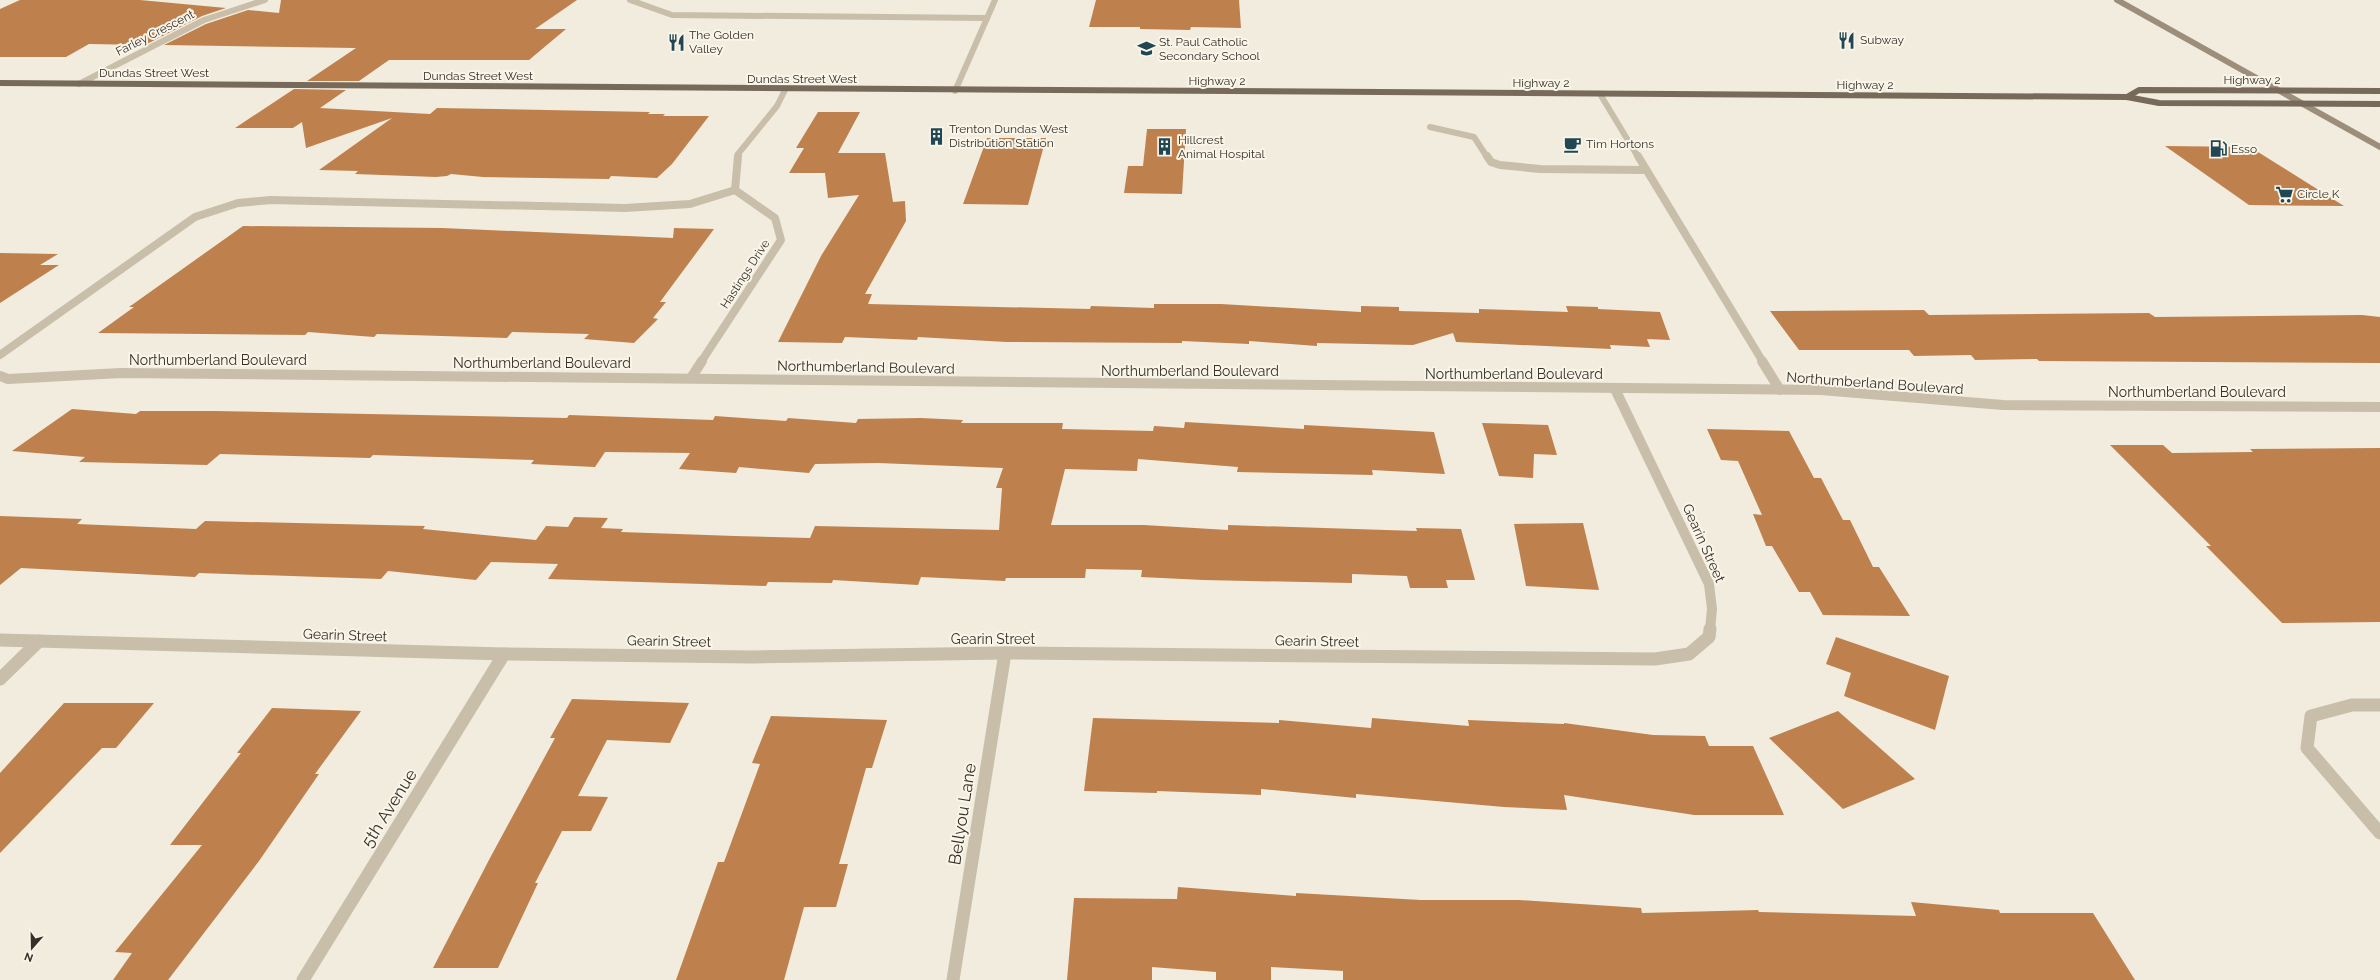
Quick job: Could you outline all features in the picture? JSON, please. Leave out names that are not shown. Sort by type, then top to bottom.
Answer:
[{"type":"main road","name":"Dundas Street West","points":[[0,83],[955,91]]},
{"type":"main road","name":"Highway 2","points":[[2127,97],[2139,90],[2380,91]]},
{"type":"main road","name":"Highway 2","points":[[955,91],[2127,97],[2159,103],[2380,104]]},
{"type":"street","name":"Farley Crescent","points":[[80,84],[204,20],[265,0]]},
{"type":"street","points":[[630,0],[672,15],[987,18]]},
{"type":"street","points":[[955,91],[995,0]]},
{"type":"street","points":[[2117,0],[2380,147]]},
{"type":"street","points":[[0,355],[195,217],[238,203],[271,200],[625,208],[690,204],[735,190],[738,154],[777,106],[785,90]]},
{"type":"street","points":[[1600,94],[1780,390]]},
{"type":"street","points":[[1430,127],[1474,137],[1492,163],[1499,165],[1535,169],[1646,170]]},
{"type":"street","name":"Hastings Drive","points":[[691,378],[782,240],[775,218],[735,190]]},
{"type":"street","name":"Northumberland Boulevard","points":[[0,376],[8,379],[121,373],[1780,390],[1864,393],[2003,405],[2380,407]]},
{"type":"street","name":"Gearin Street","points":[[0,640],[504,654],[753,656],[1006,653],[1655,659],[1689,654],[1709,637],[1712,609],[1709,584],[1615,389]]},
{"type":"street","points":[[0,679],[39,641]]},
{"type":"street","name":"Bellyou Lane","points":[[953,980],[1006,653]]},
{"type":"street","name":"5th Avenue","points":[[304,980],[504,654]]},
{"type":"street","points":[[2380,705],[2352,704],[2311,716],[2307,748],[2380,833]]},
{"type":"building","points":[[20,0],[140,0],[226,8],[202,16],[145,45],[89,44],[66,57],[0,57],[0,9]]},
{"type":"building","points":[[281,0],[577,0],[535,29],[566,29],[529,60],[389,60],[359,81],[307,81],[356,48],[164,45],[206,24],[248,10],[279,13]]},
{"type":"building","points":[[1096,0],[1239,0],[1241,28],[1191,27],[1190,30],[1140,29],[1140,27],[1089,27]]},
{"type":"building","points":[[294,89],[346,90],[320,108],[430,114],[437,108],[650,112],[648,114],[665,114],[663,116],[709,116],[672,164],[657,178],[611,176],[609,179],[483,177],[451,174],[436,177],[355,174],[358,171],[319,170],[392,118],[306,148],[302,122],[293,128],[235,128]]},
{"type":"building","points":[[818,112],[860,112],[838,153],[885,153],[893,202],[905,201],[906,221],[865,294],[872,294],[868,304],[1090,309],[1091,306],[1154,308],[1154,304],[1221,304],[1361,312],[1361,306],[1399,307],[1399,311],[1479,313],[1479,309],[1568,312],[1566,306],[1598,307],[1598,309],[1660,312],[1670,340],[1647,339],[1650,347],[1610,345],[1611,349],[1456,342],[1453,333],[1413,345],[1317,343],[1317,346],[1249,341],[1249,344],[1182,341],[1182,343],[1006,342],[918,337],[917,340],[845,337],[842,343],[778,342],[821,256],[859,195],[828,198],[825,173],[789,173],[804,148],[796,148]]},
{"type":"building","name":"Hillcrest Animal Hospital","points":[[1147,129],[1186,129],[1182,194],[1124,193],[1128,166],[1143,166]]},
{"type":"building","points":[[987,138],[1046,138],[1028,205],[963,204]]},
{"type":"building","points":[[2165,146],[2250,147],[2344,206],[2249,205]]},
{"type":"building","points":[[243,226],[442,228],[673,238],[674,228],[714,229],[660,302],[666,302],[653,318],[658,319],[634,343],[584,339],[589,334],[512,332],[507,338],[377,334],[374,337],[308,332],[305,335],[98,333],[134,307],[129,307]]},
{"type":"building","points":[[0,253],[58,254],[40,265],[59,265],[0,303]]},
{"type":"building","points":[[1924,310],[1929,315],[2149,313],[2155,317],[2362,315],[2380,317],[2380,363],[2039,361],[2037,359],[1975,360],[1971,355],[1914,356],[1909,350],[1799,350],[1770,311]]},
{"type":"building","points":[[72,409],[136,414],[140,411],[214,411],[567,418],[569,415],[713,420],[715,416],[786,421],[788,418],[856,423],[858,419],[921,418],[963,420],[961,423],[1063,423],[1062,429],[1153,431],[1154,426],[1184,428],[1185,422],[1304,429],[1304,425],[1434,432],[1445,474],[1372,470],[1373,475],[1237,472],[1238,467],[1138,459],[1137,471],[1065,469],[1051,525],[1144,525],[1228,530],[1228,525],[1417,531],[1416,528],[1461,529],[1475,580],[1446,580],[1448,588],[1410,588],[1407,576],[1352,574],[1352,583],[1203,580],[1141,577],[1142,570],[1086,569],[1085,578],[1006,578],[1005,581],[921,577],[918,585],[833,580],[832,583],[768,582],[766,586],[548,579],[558,564],[491,562],[476,580],[388,571],[381,579],[199,573],[195,577],[21,568],[0,585],[0,516],[82,519],[77,524],[196,529],[205,521],[425,526],[423,529],[536,540],[546,526],[568,527],[574,517],[608,518],[601,528],[623,529],[621,532],[735,536],[810,538],[815,526],[999,530],[1002,488],[996,488],[1003,468],[878,463],[815,464],[809,473],[739,467],[736,473],[679,469],[690,453],[605,452],[595,467],[531,464],[534,460],[373,455],[370,458],[220,454],[207,465],[79,462],[85,457],[12,451]]},
{"type":"building","points":[[1482,423],[1548,425],[1557,455],[1534,454],[1533,478],[1499,476]]},
{"type":"building","points":[[1707,429],[1789,431],[1814,478],[1821,478],[1843,520],[1850,520],[1873,567],[1879,567],[1910,616],[1823,615],[1810,592],[1799,592],[1772,546],[1766,546],[1753,514],[1762,515],[1738,461],[1721,460]]},
{"type":"building","points":[[2110,445],[2163,445],[2172,453],[2253,452],[2250,449],[2380,448],[2380,622],[2282,623],[2206,546],[2211,546]]},
{"type":"building","points":[[1583,523],[1599,590],[1526,586],[1514,524]]},
{"type":"building","points":[[1836,637],[1949,676],[1935,730],[1844,696],[1851,673],[1826,664]]},
{"type":"building","points":[[572,699],[689,703],[670,743],[607,740],[578,796],[608,797],[591,831],[562,831],[535,883],[538,883],[498,968],[433,968],[555,738],[550,738]]},
{"type":"building","points":[[64,703],[154,703],[116,748],[102,748],[0,853],[0,773]]},
{"type":"building","points":[[272,708],[361,711],[315,774],[319,774],[259,861],[168,980],[113,980],[132,953],[115,952],[202,845],[170,845],[241,753],[237,753]]},
{"type":"building","points":[[1838,711],[1915,779],[1843,809],[1769,738]]},
{"type":"building","points":[[771,716],[887,720],[872,768],[866,768],[839,864],[848,864],[836,907],[804,907],[784,980],[676,980],[718,862],[724,862],[760,764],[752,763]]},
{"type":"building","points":[[1093,718],[1279,723],[1279,720],[1371,728],[1372,718],[1469,726],[1468,720],[1564,723],[1653,735],[1705,736],[1709,746],[1753,746],[1784,815],[1694,815],[1564,795],[1567,810],[1504,807],[1356,794],[1356,798],[1261,789],[1261,795],[1157,791],[1157,793],[1084,791]]},
{"type":"building","points":[[1178,887],[1296,896],[1296,893],[1421,900],[1519,900],[1641,908],[1642,913],[1758,910],[1759,912],[1916,916],[1911,902],[1999,910],[2000,913],[2093,913],[2135,980],[1343,980],[1343,971],[1271,967],[1271,980],[1216,980],[1216,972],[1152,967],[1152,980],[1067,980],[1074,898],[1177,899]]},
{"type":"place","name":"Subway","points":[[1847,40]]},
{"type":"place","name":"The Golden Valley","points":[[676,42]]},
{"type":"place","name":"St. Paul Catholic Secondary School","points":[[1146,49]]},
{"type":"place","name":"Trenton Dundas West Distribution Station","points":[[936,136]]},
{"type":"place","name":"Tim Hortons","points":[[1573,144]]},
{"type":"place","name":"Hillcrest Animal Hospital","points":[[1165,147]]},
{"type":"place","name":"Esso","points":[[2218,149]]},
{"type":"place","name":"Circle K","points":[[2284,194]]}]
